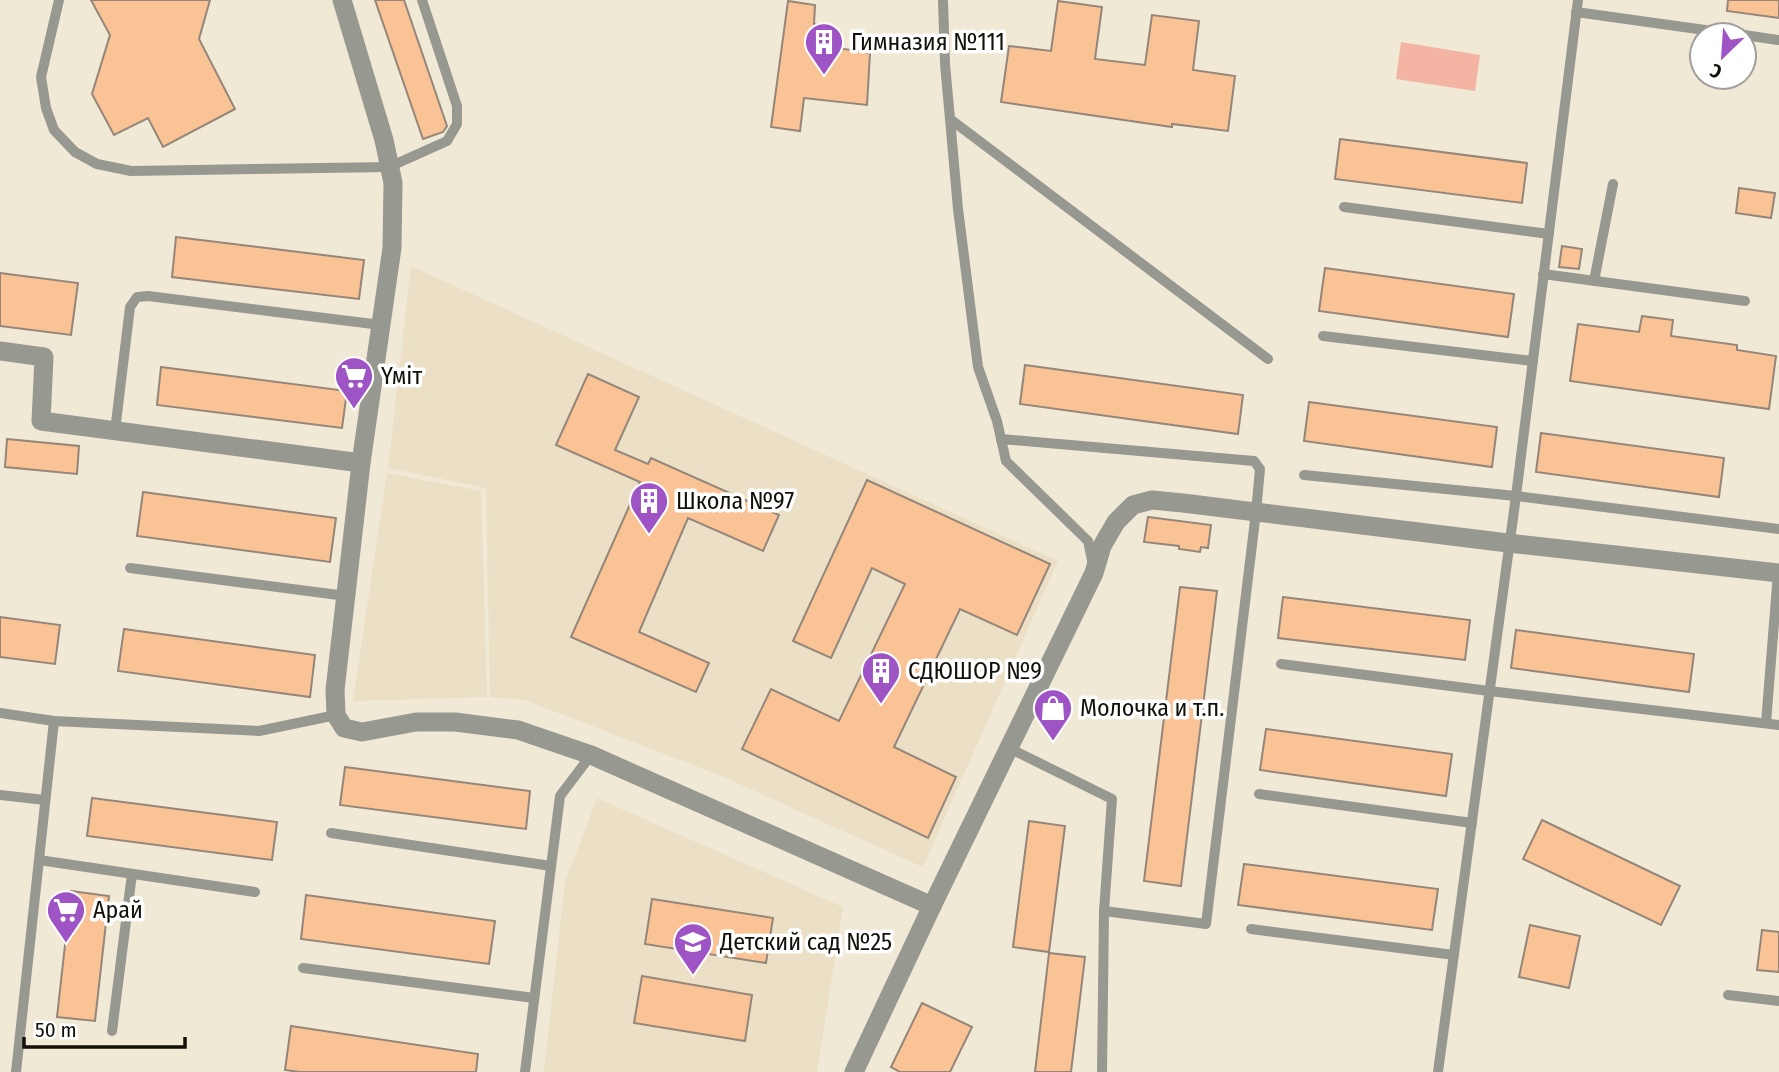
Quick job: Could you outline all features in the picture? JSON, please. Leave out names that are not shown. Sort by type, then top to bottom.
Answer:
[{"type":"street","points":[[342,0],[384,140],[393,183],[392,248],[361,463],[335,690],[335,715],[344,727],[362,732],[416,722],[455,722],[518,730],[591,755],[932,906]]},
{"type":"street","points":[[0,351],[44,356],[41,421],[361,463]]},
{"type":"street","points":[[854,1072],[1094,573],[1102,547],[1116,522],[1133,505],[1152,500],[1778,573]]},
{"type":"lane","points":[[59,0],[41,77],[46,108],[54,130],[75,152],[97,164],[131,171],[390,167],[447,141],[457,124],[457,106],[422,0]]},
{"type":"lane","points":[[943,0],[945,64],[958,209],[978,367],[997,421],[1006,461],[1088,541],[1094,573]]},
{"type":"lane","points":[[1438,1072],[1516,496],[1577,6],[1688,25]]},
{"type":"lane","points":[[1758,37],[1778,40]]},
{"type":"lane","points":[[950,119],[1268,359]]},
{"type":"lane","points":[[1594,281],[1612,184]]},
{"type":"lane","points":[[1344,207],[1549,234]]},
{"type":"lane","points":[[1544,274],[1745,301]]},
{"type":"lane","points":[[116,430],[130,307],[137,297],[148,296],[381,325]]},
{"type":"lane","points":[[1323,336],[1533,361]]},
{"type":"lane","points":[[1001,439],[1254,461],[1259,469],[1206,924],[1104,911]]},
{"type":"lane","points":[[1304,475],[1516,496],[1779,529]]},
{"type":"lane","points":[[130,568],[346,596]]},
{"type":"lane","points":[[1766,723],[1778,573]]},
{"type":"lane","points":[[1281,664],[1779,725]]},
{"type":"lane","points":[[0,713],[54,721],[260,731],[335,715]]},
{"type":"lane","points":[[16,1072],[54,721]]},
{"type":"lane","points":[[1009,748],[1112,799],[1104,911],[1102,1072]]},
{"type":"lane","points":[[525,1072],[560,796],[591,755]]},
{"type":"lane","points":[[1259,794],[1472,823]]},
{"type":"lane","points":[[0,795],[45,800]]},
{"type":"lane","points":[[331,833],[551,866]]},
{"type":"lane","points":[[39,860],[255,892]]},
{"type":"lane","points":[[112,1031],[132,874]]},
{"type":"lane","points":[[1251,929],[1454,955]]},
{"type":"lane","points":[[303,968],[534,999]]},
{"type":"lane","points":[[1728,995],[1779,1001]]},
{"type":"shaded area","points":[[1401,42],[1480,55],[1475,91],[1396,79]]},
{"type":"shaded area","points":[[411,266],[1058,561],[923,867],[721,776],[525,700],[490,697],[486,488],[388,468]]},
{"type":"shaded area","points":[[387,473],[481,491],[487,697],[353,701]]},
{"type":"shaded area","name":"Детский сад №25","points":[[597,798],[843,907],[817,1072],[544,1072],[565,882]]},
{"type":"building","points":[[91,0],[210,0],[199,39],[235,109],[163,147],[148,118],[114,135],[92,94],[110,35]]},
{"type":"building","points":[[375,0],[404,0],[447,126],[443,132],[423,139]]},
{"type":"building","points":[[1728,0],[1779,0],[1779,18],[1727,11]]},
{"type":"building","name":"Гимназия №111","points":[[788,1],[815,5],[814,24],[821,26],[818,45],[870,53],[867,105],[804,98],[800,131],[771,127]]},
{"type":"building","points":[[1058,1],[1102,7],[1095,59],[1145,65],[1152,15],[1199,21],[1193,70],[1235,76],[1228,131],[1172,124],[1172,127],[1001,102],[1009,46],[1051,51]]},
{"type":"building","points":[[1340,139],[1527,163],[1522,203],[1335,179]]},
{"type":"building","points":[[1739,188],[1775,193],[1771,218],[1736,213]]},
{"type":"building","points":[[176,237],[364,260],[359,299],[172,277]]},
{"type":"building","points":[[1562,246],[1582,249],[1579,269],[1559,267]]},
{"type":"building","points":[[1325,268],[1514,294],[1508,337],[1319,311]]},
{"type":"building","points":[[0,273],[78,283],[71,335],[0,326]]},
{"type":"building","points":[[1642,316],[1673,320],[1671,336],[1737,345],[1737,350],[1776,356],[1769,409],[1570,381],[1578,324],[1639,332]]},
{"type":"building","points":[[1025,365],[1243,395],[1238,434],[1020,404]]},
{"type":"building","points":[[161,367],[347,391],[342,428],[157,405]]},
{"type":"building","name":"Школа №97","points":[[588,374],[639,397],[615,450],[648,464],[651,458],[779,515],[763,551],[688,518],[639,632],[709,663],[696,692],[571,637],[640,482],[556,445]]},
{"type":"building","points":[[1309,402],[1497,427],[1492,467],[1304,441]]},
{"type":"building","points":[[1541,433],[1724,458],[1719,497],[1536,472]]},
{"type":"building","points":[[7,439],[79,446],[77,474],[5,467]]},
{"type":"building","points":[[867,480],[1050,564],[1017,635],[960,609],[894,747],[956,777],[928,838],[742,749],[771,689],[839,721],[905,584],[872,568],[831,658],[793,641]]},
{"type":"building","points":[[143,492],[336,518],[330,562],[137,536]]},
{"type":"building","points":[[1148,517],[1211,525],[1208,548],[1201,547],[1200,552],[1179,549],[1179,546],[1144,542]]},
{"type":"building","points":[[1180,587],[1217,591],[1181,886],[1144,881]]},
{"type":"building","points":[[1283,597],[1470,620],[1465,660],[1278,638]]},
{"type":"building","points":[[0,617],[60,625],[55,664],[0,657]]},
{"type":"building","points":[[124,629],[315,655],[310,697],[118,671]]},
{"type":"building","points":[[1516,630],[1694,654],[1689,692],[1511,668]]},
{"type":"building","points":[[1266,729],[1452,754],[1446,796],[1260,770]]},
{"type":"building","points":[[345,767],[530,791],[526,829],[340,805]]},
{"type":"building","points":[[92,798],[277,822],[272,860],[87,836]]},
{"type":"building","points":[[1542,820],[1680,886],[1661,925],[1523,859]]},
{"type":"building","points":[[1029,821],[1065,826],[1049,952],[1013,947]]},
{"type":"building","points":[[1244,864],[1438,889],[1432,930],[1238,905]]},
{"type":"building","points":[[71,891],[109,896],[95,1021],[57,1017]]},
{"type":"building","points":[[306,895],[495,921],[489,964],[301,939]]},
{"type":"building","points":[[652,899],[773,918],[766,963],[645,944]]},
{"type":"building","points":[[1530,925],[1580,936],[1569,988],[1519,977]]},
{"type":"building","points":[[1762,930],[1779,932],[1779,972],[1757,970]]},
{"type":"building","points":[[1049,953],[1085,957],[1071,1072],[1035,1072]]},
{"type":"building","points":[[642,976],[752,995],[745,1041],[634,1023]]},
{"type":"building","points":[[922,1003],[972,1027],[950,1072],[900,1072],[891,1067]]},
{"type":"building","points":[[291,1026],[478,1054],[476,1072],[285,1070]]},
{"type":"place","name":"Гимназия №111","points":[[824,76]]},
{"type":"place","name":"Үміт","points":[[354,410]]},
{"type":"place","name":"Школа №97","points":[[649,535]]},
{"type":"place","name":"СДЮШОР №9","points":[[881,705]]},
{"type":"place","name":"Молочка и т.п.","points":[[1053,742]]},
{"type":"place","name":"Арай","points":[[66,944]]},
{"type":"place","name":"Детский сад №25","points":[[693,976]]}]
